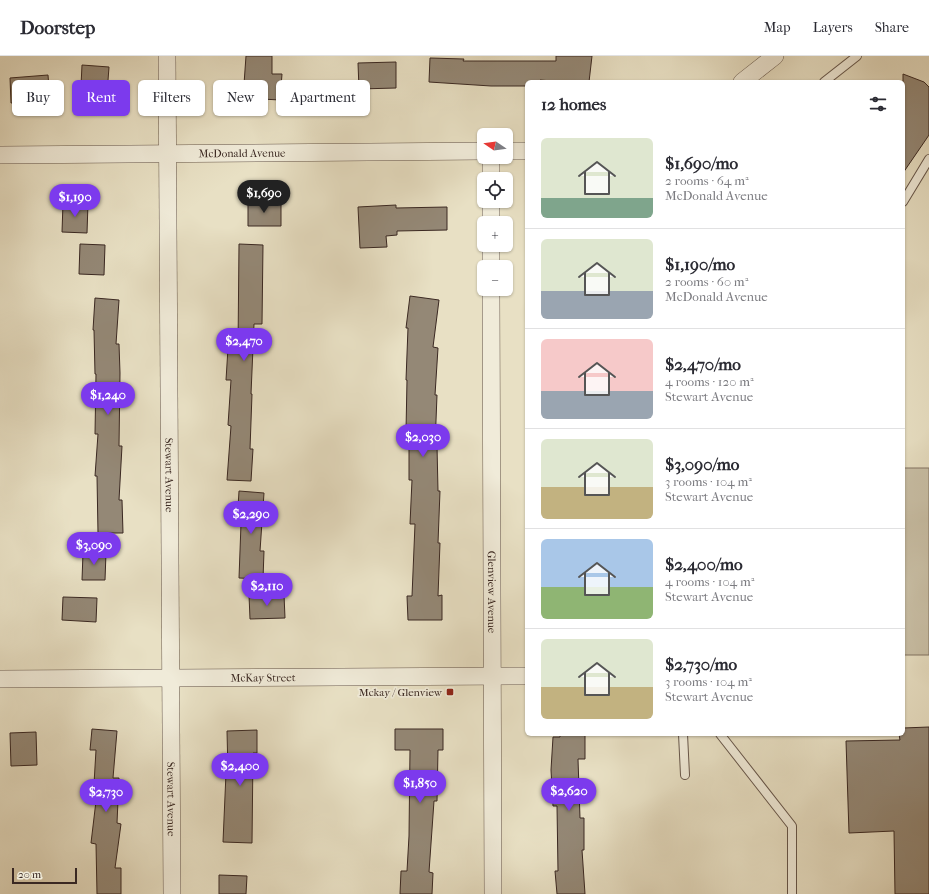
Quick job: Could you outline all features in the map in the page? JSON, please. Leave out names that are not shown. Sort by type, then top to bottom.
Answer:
[{"type":"street","name":"Stewart Avenue","points":[[167,56],[172,894]]},
{"type":"street","points":[[745,80],[775,56]]},
{"type":"street","name":"McDonald Avenue","points":[[0,155],[477,151]]},
{"type":"street","points":[[513,151],[525,151]]},
{"type":"street","name":"Glenview Avenue","points":[[491,296],[493,894]]},
{"type":"street","name":"McKay Street","points":[[0,680],[525,676]]},
{"type":"lane","points":[[827,80],[857,56]]},
{"type":"lane","points":[[905,199],[929,160]]},
{"type":"lane","points":[[683,736],[685,775]]},
{"type":"lane","points":[[722,736],[792,826],[792,894]]},
{"type":"shaded area","points":[[905,468],[929,468],[929,655],[905,655]]},
{"type":"building","points":[[246,56],[272,56],[272,74],[282,74],[282,80],[276,80],[276,100],[268,99],[268,80],[244,80]]},
{"type":"building","points":[[556,56],[592,56],[589,80],[525,80],[525,86],[491,86],[429,82],[430,58],[464,59],[463,61],[556,61]]},
{"type":"building","points":[[396,62],[396,88],[370,89],[370,80],[359,80],[358,63]]},
{"type":"building","points":[[82,65],[109,67],[108,80],[81,80]]},
{"type":"building","points":[[903,74],[924,82],[929,87],[929,135],[905,170],[905,80],[903,80]]},
{"type":"building","points":[[48,75],[48,80],[12,80],[11,103],[10,78]]},
{"type":"building","points":[[248,202],[281,202],[281,226],[248,226]]},
{"type":"building","points":[[63,203],[88,203],[87,233],[62,232]]},
{"type":"building","points":[[396,205],[396,208],[447,207],[447,230],[397,231],[397,235],[386,236],[387,247],[360,248],[358,207]]},
{"type":"building","points":[[80,244],[105,245],[104,275],[79,274]]},
{"type":"building","points":[[239,244],[263,245],[262,324],[254,324],[251,394],[250,449],[253,449],[251,481],[227,480],[231,426],[228,425],[231,380],[226,380],[228,348],[238,349]]},
{"type":"building","points":[[410,296],[439,300],[433,347],[438,348],[435,395],[437,395],[435,446],[437,446],[438,491],[440,491],[438,596],[442,595],[442,620],[408,620],[407,596],[412,596],[415,524],[410,524],[412,480],[409,480],[409,432],[406,431],[408,328],[406,328]]},
{"type":"building","points":[[95,298],[119,300],[116,344],[119,344],[119,446],[122,446],[119,500],[122,500],[123,533],[98,533],[97,476],[95,476],[98,434],[95,434],[96,374],[93,330]]},
{"type":"building","points":[[239,491],[264,493],[260,551],[264,551],[263,579],[239,578],[241,524],[237,523]]},
{"type":"building","points":[[83,553],[106,553],[105,580],[82,580]]},
{"type":"building","points":[[249,595],[284,595],[285,618],[250,619]]},
{"type":"building","points":[[63,597],[97,598],[96,622],[62,620]]},
{"type":"building","points":[[929,727],[929,894],[895,894],[894,831],[849,833],[846,741],[900,740],[899,736],[905,736],[905,728]]},
{"type":"building","points":[[92,729],[117,731],[113,778],[119,778],[117,823],[121,824],[115,868],[121,868],[121,894],[97,894],[96,844],[91,843],[96,801],[93,801],[96,750],[90,750]]},
{"type":"building","points":[[395,729],[443,729],[443,750],[438,750],[437,801],[434,801],[429,872],[433,873],[432,894],[400,894],[401,871],[407,871],[410,750],[395,750]]},
{"type":"building","points":[[257,730],[257,753],[253,753],[252,843],[223,842],[226,773],[228,773],[227,731]]},
{"type":"building","points":[[36,732],[37,765],[11,766],[10,733]]},
{"type":"building","points":[[585,736],[585,759],[578,759],[580,818],[584,818],[584,850],[582,850],[585,894],[557,894],[555,871],[558,871],[557,806],[553,806],[551,770],[553,737]]},
{"type":"building","points":[[219,875],[247,876],[246,894],[219,894]]},
{"type":"place","name":"Mckay / Glenview","points":[[450,692]]}]
